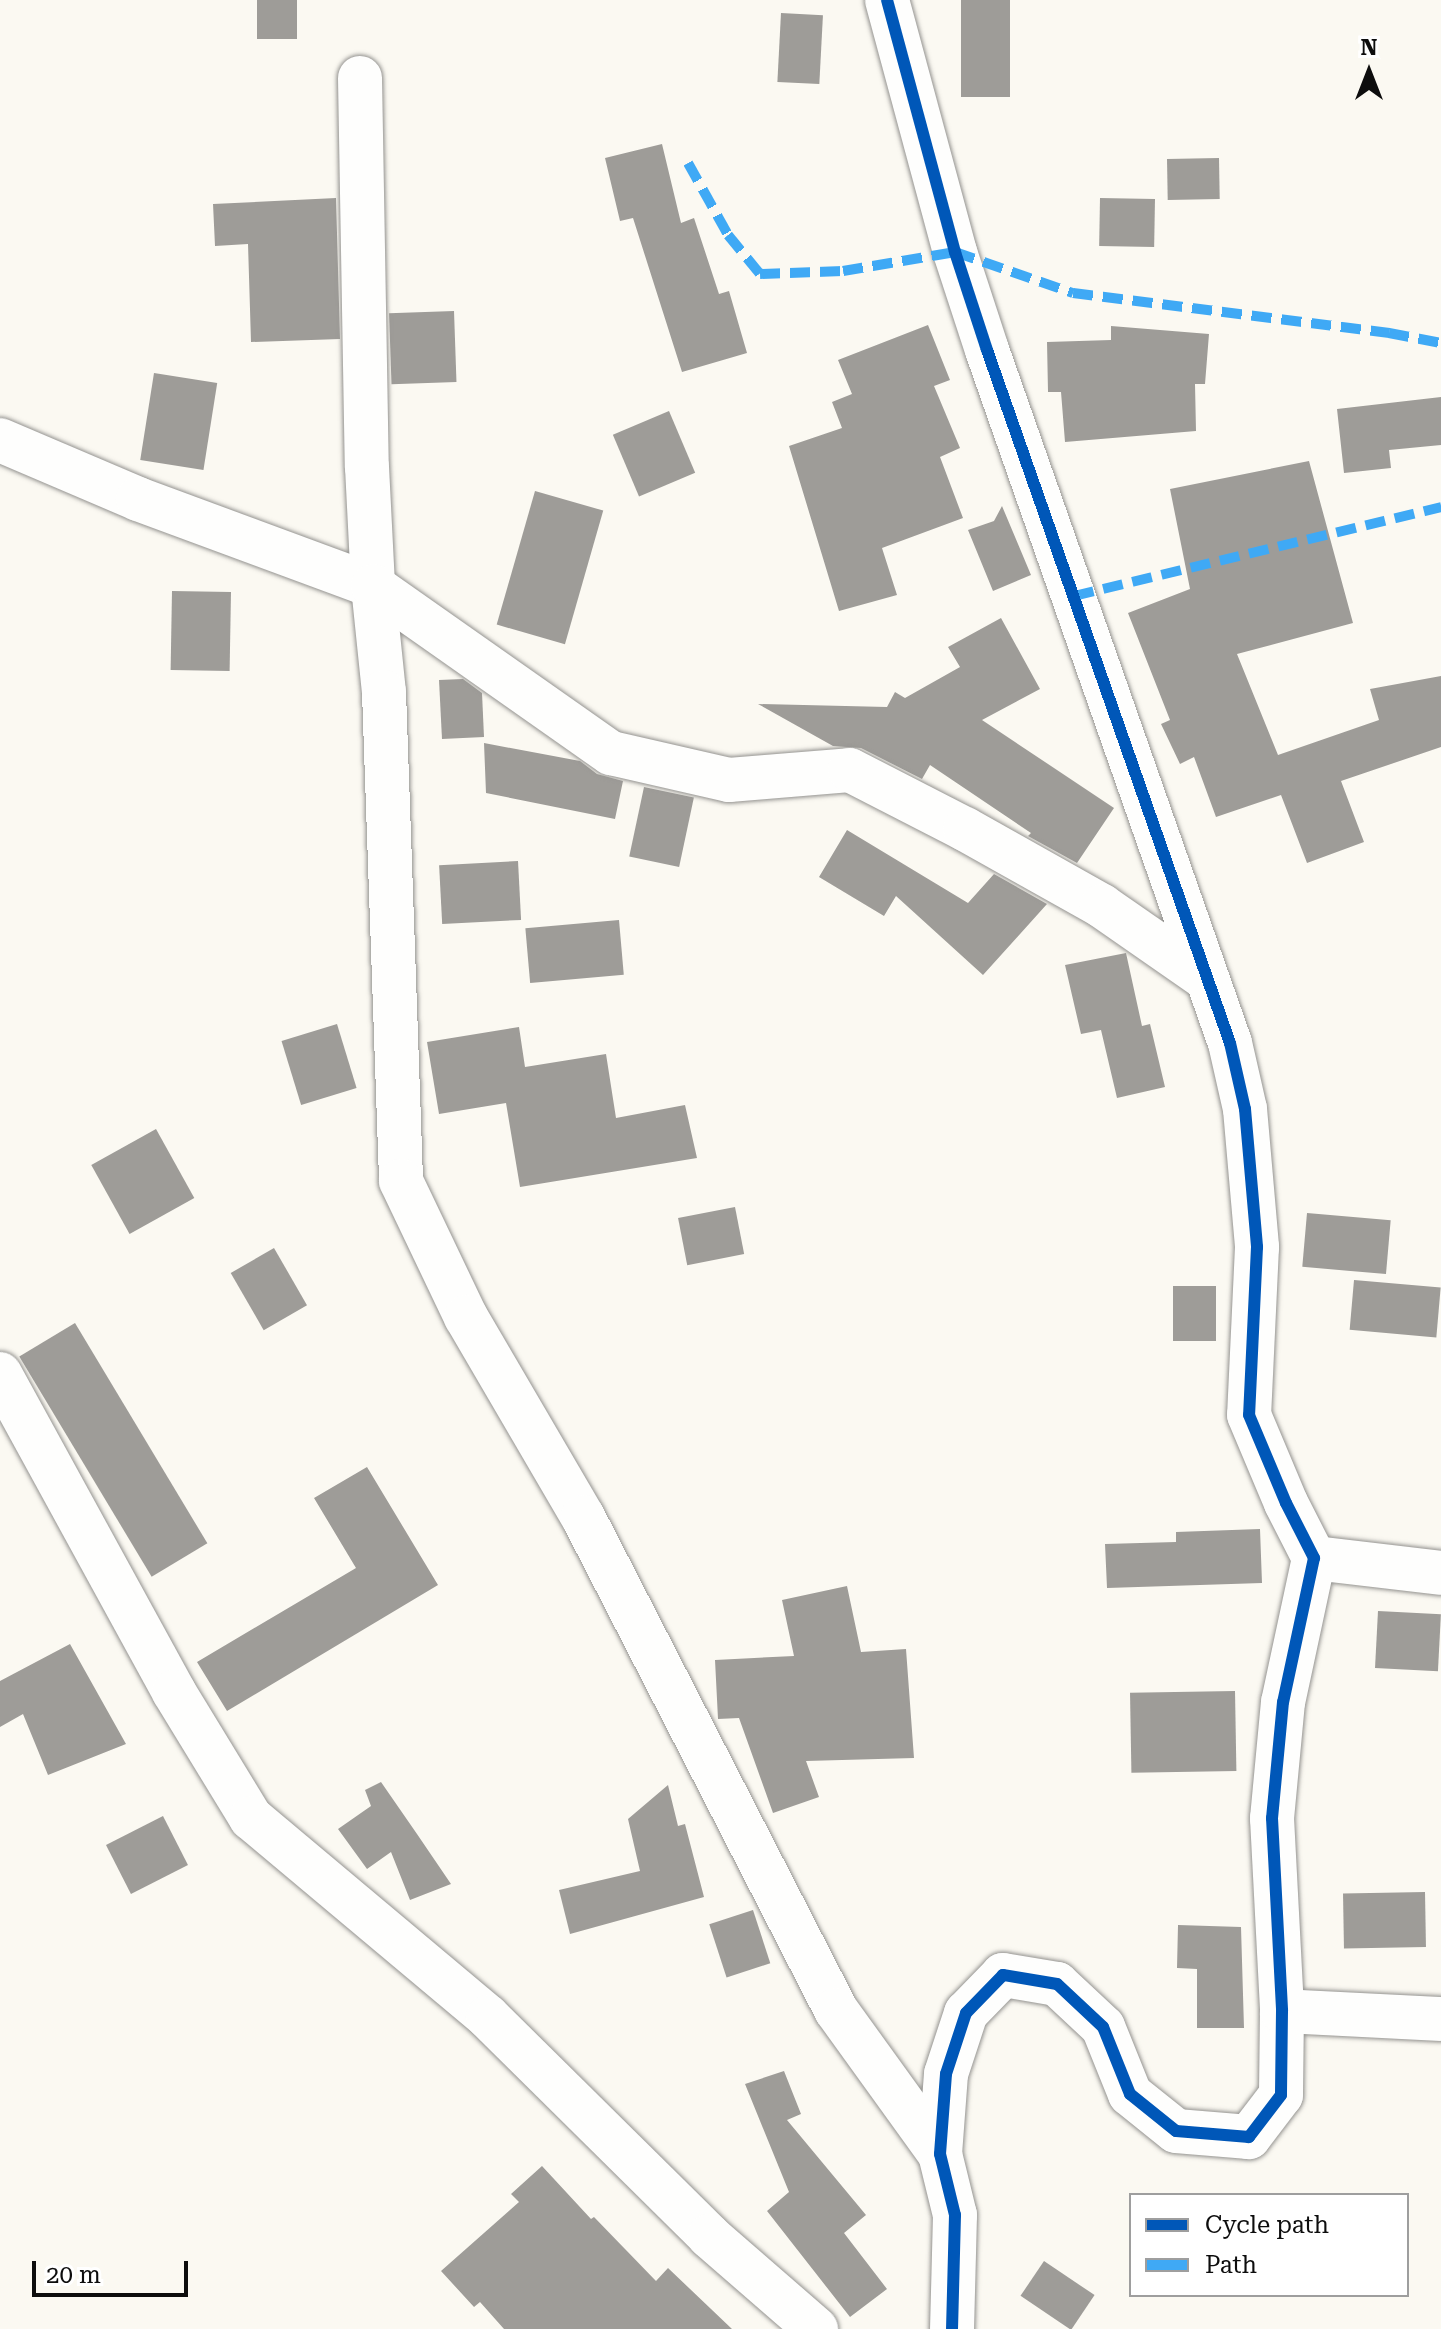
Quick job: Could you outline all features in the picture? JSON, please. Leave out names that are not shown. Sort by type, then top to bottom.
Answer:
[{"type":"street","points":[[887,0],[955,252],[987,350],[1204,977],[1230,1043],[1245,1109],[1257,1247],[1249,1415],[1286,1503],[1314,1558],[1283,1702],[1272,1818],[1282,2011],[1281,2095],[1249,2137],[1176,2131],[1130,2094],[1103,2027],[1057,1984],[1003,1975],[966,2013],[946,2074],[940,2154],[955,2215],[952,2329]]},
{"type":"street","points":[[360,78],[373,586],[384,692],[401,1181],[466,1317],[624,1593],[836,2010],[940,2154]]},
{"type":"street","points":[[0,440],[138,499],[373,586],[611,753],[729,780],[850,770],[965,829],[1102,906],[1204,977]]},
{"type":"street","points":[[0,1374],[174,1692],[251,1818],[488,2017],[709,2236],[816,2329]]},
{"type":"street","points":[[1314,1558],[1441,1573]]},
{"type":"street","points":[[1282,2011],[1441,2019]]},
{"type":"building","points":[[257,0],[297,0],[297,39],[257,39]]},
{"type":"building","points":[[961,0],[1010,0],[1010,97],[961,97]]},
{"type":"building","points":[[781,13],[823,15],[819,84],[777,82]]},
{"type":"building","points":[[662,144],[681,223],[694,218],[719,294],[729,291],[747,353],[682,372],[633,218],[620,221],[605,158]]},
{"type":"building","points":[[1219,158],[1220,199],[1168,200],[1167,159]]},
{"type":"building","points":[[336,198],[340,339],[251,342],[248,244],[215,246],[213,204]]},
{"type":"building","points":[[1100,198],[1155,199],[1154,247],[1099,246]]},
{"type":"building","points":[[454,311],[456,382],[392,384],[389,313]]},
{"type":"building","points":[[928,325],[950,380],[934,386],[960,448],[940,457],[963,518],[882,548],[897,595],[839,611],[789,446],[842,428],[832,402],[852,394],[838,360]]},
{"type":"building","points":[[1111,326],[1209,334],[1205,384],[1195,384],[1196,431],[1065,442],[1061,392],[1048,392],[1047,342],[1111,340]]},
{"type":"building","points":[[154,373],[217,383],[203,470],[140,460]]},
{"type":"building","points":[[1441,397],[1441,445],[1389,450],[1391,468],[1344,473],[1337,409]]},
{"type":"building","points":[[669,411],[695,473],[639,497],[613,435]]},
{"type":"building","points":[[1309,461],[1353,623],[1237,654],[1278,755],[1379,720],[1370,689],[1441,676],[1441,747],[1341,781],[1364,842],[1307,863],[1281,795],[1216,817],[1194,757],[1180,764],[1161,724],[1170,720],[1128,613],[1190,589],[1170,489]]},
{"type":"building","points":[[535,491],[603,511],[565,644],[497,625]]},
{"type":"building","points":[[1002,506],[1031,575],[993,591],[968,530],[994,521]]},
{"type":"building","points":[[172,591],[231,592],[230,671],[171,670]]},
{"type":"building","points":[[1001,618],[1040,689],[982,720],[1114,808],[1077,863],[1028,836],[1031,833],[930,765],[922,779],[861,748],[833,746],[758,704],[887,707],[895,692],[905,698],[960,667],[948,647]]},
{"type":"building","points":[[463,679],[482,693],[484,737],[442,739],[439,680]]},
{"type":"building","points":[[484,743],[580,761],[597,774],[623,781],[615,819],[486,793]]},
{"type":"building","points":[[644,787],[694,798],[679,867],[629,856]]},
{"type":"building","points":[[847,830],[968,903],[994,874],[1047,904],[983,975],[896,896],[884,916],[819,877]]},
{"type":"building","points":[[518,861],[521,920],[442,924],[439,865]]},
{"type":"building","points":[[619,920],[624,975],[530,983],[525,928]]},
{"type":"building","points":[[1126,953],[1142,1026],[1150,1024],[1165,1087],[1117,1098],[1101,1030],[1081,1034],[1065,965]]},
{"type":"building","points":[[337,1024],[357,1088],[301,1105],[282,1041]]},
{"type":"building","points":[[519,1027],[525,1067],[606,1054],[616,1118],[685,1105],[697,1158],[520,1187],[506,1103],[439,1114],[427,1042]]},
{"type":"building","points":[[156,1129],[194,1198],[130,1234],[91,1165]]},
{"type":"building","points":[[735,1207],[744,1254],[687,1265],[678,1218]]},
{"type":"building","points":[[1307,1213],[1391,1220],[1386,1274],[1302,1267]]},
{"type":"building","points":[[274,1248],[307,1305],[264,1330],[231,1273]]},
{"type":"building","points":[[1354,1280],[1441,1288],[1436,1337],[1350,1330]]},
{"type":"building","points":[[1173,1286],[1216,1286],[1216,1341],[1173,1341]]},
{"type":"building","points":[[75,1323],[207,1543],[152,1577],[19,1356]]},
{"type":"building","points":[[367,1467],[438,1585],[227,1711],[197,1662],[356,1568],[314,1498]]},
{"type":"building","points":[[1260,1529],[1262,1583],[1107,1588],[1105,1544],[1176,1542],[1176,1532]]},
{"type":"building","points":[[847,1586],[861,1652],[906,1649],[914,1758],[806,1761],[819,1797],[773,1813],[739,1718],[718,1719],[715,1660],[794,1656],[782,1600]]},
{"type":"building","points":[[1378,1611],[1441,1614],[1438,1671],[1375,1668]]},
{"type":"building","points":[[70,1644],[126,1744],[48,1775],[23,1714],[0,1727],[0,1681]]},
{"type":"building","points":[[1235,1691],[1236,1771],[1131,1773],[1130,1693]]},
{"type":"building","points":[[381,1782],[451,1884],[410,1900],[391,1852],[367,1869],[338,1829],[371,1806],[365,1790]]},
{"type":"building","points":[[668,1785],[678,1826],[685,1824],[704,1897],[570,1934],[559,1890],[640,1871],[628,1819]]},
{"type":"building","points":[[163,1816],[188,1865],[131,1894],[106,1845]]},
{"type":"building","points":[[1425,1892],[1426,1947],[1344,1948],[1343,1893]]},
{"type":"building","points":[[753,1910],[770,1963],[727,1977],[709,1924]]},
{"type":"building","points":[[1178,1925],[1241,1927],[1244,2028],[1197,2028],[1197,1969],[1177,1968]]},
{"type":"building","points":[[784,2071],[801,2114],[787,2120],[866,2215],[844,2233],[887,2289],[850,2317],[767,2211],[789,2192],[745,2084]]},
{"type":"building","points":[[542,2166],[591,2219],[594,2217],[656,2281],[668,2268],[732,2329],[504,2329],[480,2302],[474,2307],[441,2271],[519,2202],[511,2194]]},
{"type":"building","points":[[1044,2261],[1095,2295],[1072,2329],[1021,2296]]},
{"type":"marked path","points":[[688,163],[728,235],[760,274],[843,271],[955,252],[1073,293],[1389,333],[1441,343]]},
{"type":"marked path","points":[[1074,596],[1441,507]]},
{"type":"cycle path","points":[[887,0],[955,252],[987,350],[1230,1043],[1245,1109],[1257,1247],[1249,1415],[1286,1503],[1314,1558],[1283,1702],[1272,1818],[1282,2011],[1281,2095],[1249,2137],[1176,2131],[1130,2094],[1103,2027],[1057,1984],[1003,1975],[966,2013],[946,2074],[940,2154],[955,2215],[952,2329]]}]
